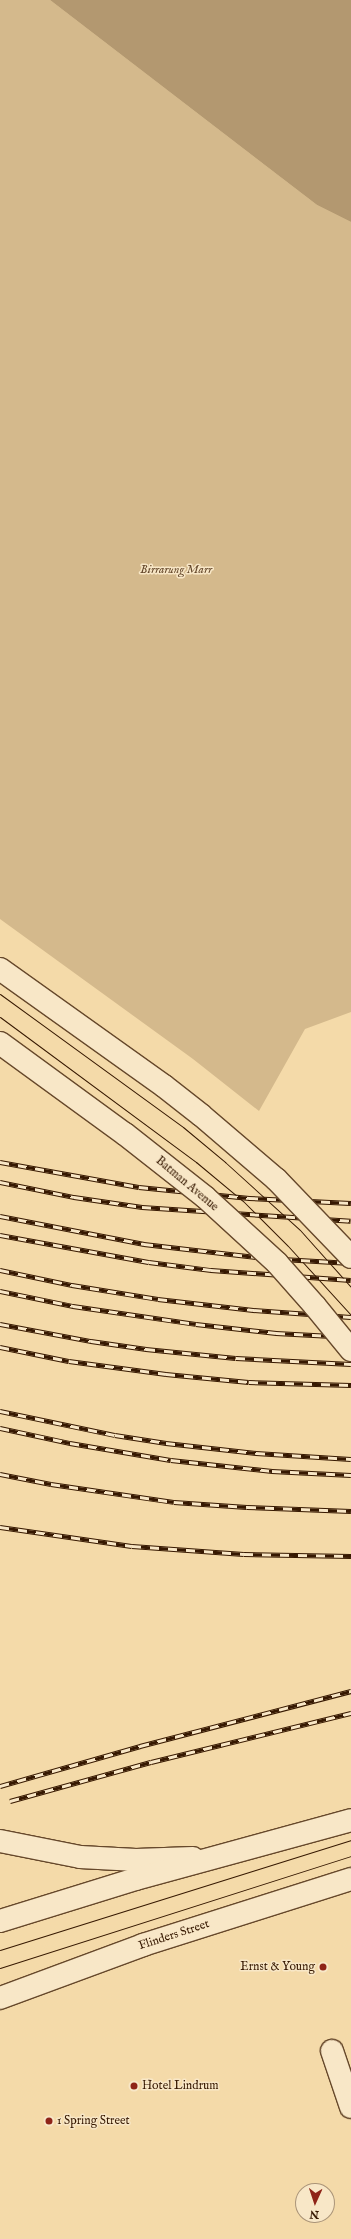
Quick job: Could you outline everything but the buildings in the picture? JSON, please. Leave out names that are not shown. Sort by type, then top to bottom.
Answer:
[{"type":"street","points":[[0,968],[164,1086],[201,1115],[276,1179],[351,1257]]},
{"type":"street","name":"Batman Avenue","points":[[0,1043],[125,1134],[211,1202],[277,1263],[351,1350]]},
{"type":"street","points":[[0,1921],[62,1900],[223,1854],[351,1820]]},
{"type":"street","points":[[0,1841],[63,1854],[105,1859],[175,1860],[223,1854]]},
{"type":"street","name":"Flinders Street","points":[[0,1998],[142,1945],[351,1879]]},
{"type":"street","points":[[332,2051],[351,2107]]},
{"type":"green space","name":"Birrarung Marr","points":[[0,0],[50,0],[317,205],[351,222],[351,1012],[305,1029],[259,1111],[193,1059],[0,919]]},
{"type":"shaded area","points":[[50,0],[351,0],[351,222],[317,205]]},
{"type":"tram line","points":[[0,994],[183,1127],[225,1162],[300,1230],[351,1287]]},
{"type":"tram line","points":[[0,1017],[196,1162],[244,1202],[288,1246],[351,1315]]},
{"type":"tram line","points":[[0,1950],[351,1840]]},
{"type":"tram line","points":[[0,1968],[351,1856]]},
{"type":"railway","points":[[0,1162],[139,1187],[249,1198],[351,1203]]},
{"type":"railway","points":[[0,1182],[74,1197],[142,1207],[351,1221]]},
{"type":"railway","points":[[0,1216],[144,1244],[265,1258],[351,1263]]},
{"type":"railway","points":[[0,1235],[149,1262],[211,1270],[351,1280]]},
{"type":"railway","points":[[0,1270],[72,1285],[158,1299],[253,1310],[351,1317]]},
{"type":"railway","points":[[0,1291],[73,1306],[196,1324],[276,1333],[351,1337]]},
{"type":"railway","points":[[0,1324],[91,1341],[146,1349],[236,1358],[351,1364]]},
{"type":"railway","points":[[0,1347],[69,1361],[166,1374],[249,1382],[351,1385]]},
{"type":"railway","points":[[0,1411],[115,1435],[166,1443],[256,1453],[351,1459]]},
{"type":"railway","points":[[0,1428],[70,1443],[171,1460],[272,1471],[351,1475]]},
{"type":"railway","points":[[0,1474],[51,1484],[174,1502],[247,1507],[351,1511]]},
{"type":"railway","points":[[0,1527],[132,1546],[244,1554],[351,1556]]},
{"type":"railway","points":[[0,1786],[140,1746],[351,1691]]},
{"type":"railway","points":[[10,1801],[151,1762],[351,1713]]},
{"type":"place","name":"Ernst & Young","points":[[323,1967]]},
{"type":"place","name":"Hotel Lindrum","points":[[134,2086]]},
{"type":"place","name":"1 Spring Street","points":[[49,2121]]}]
